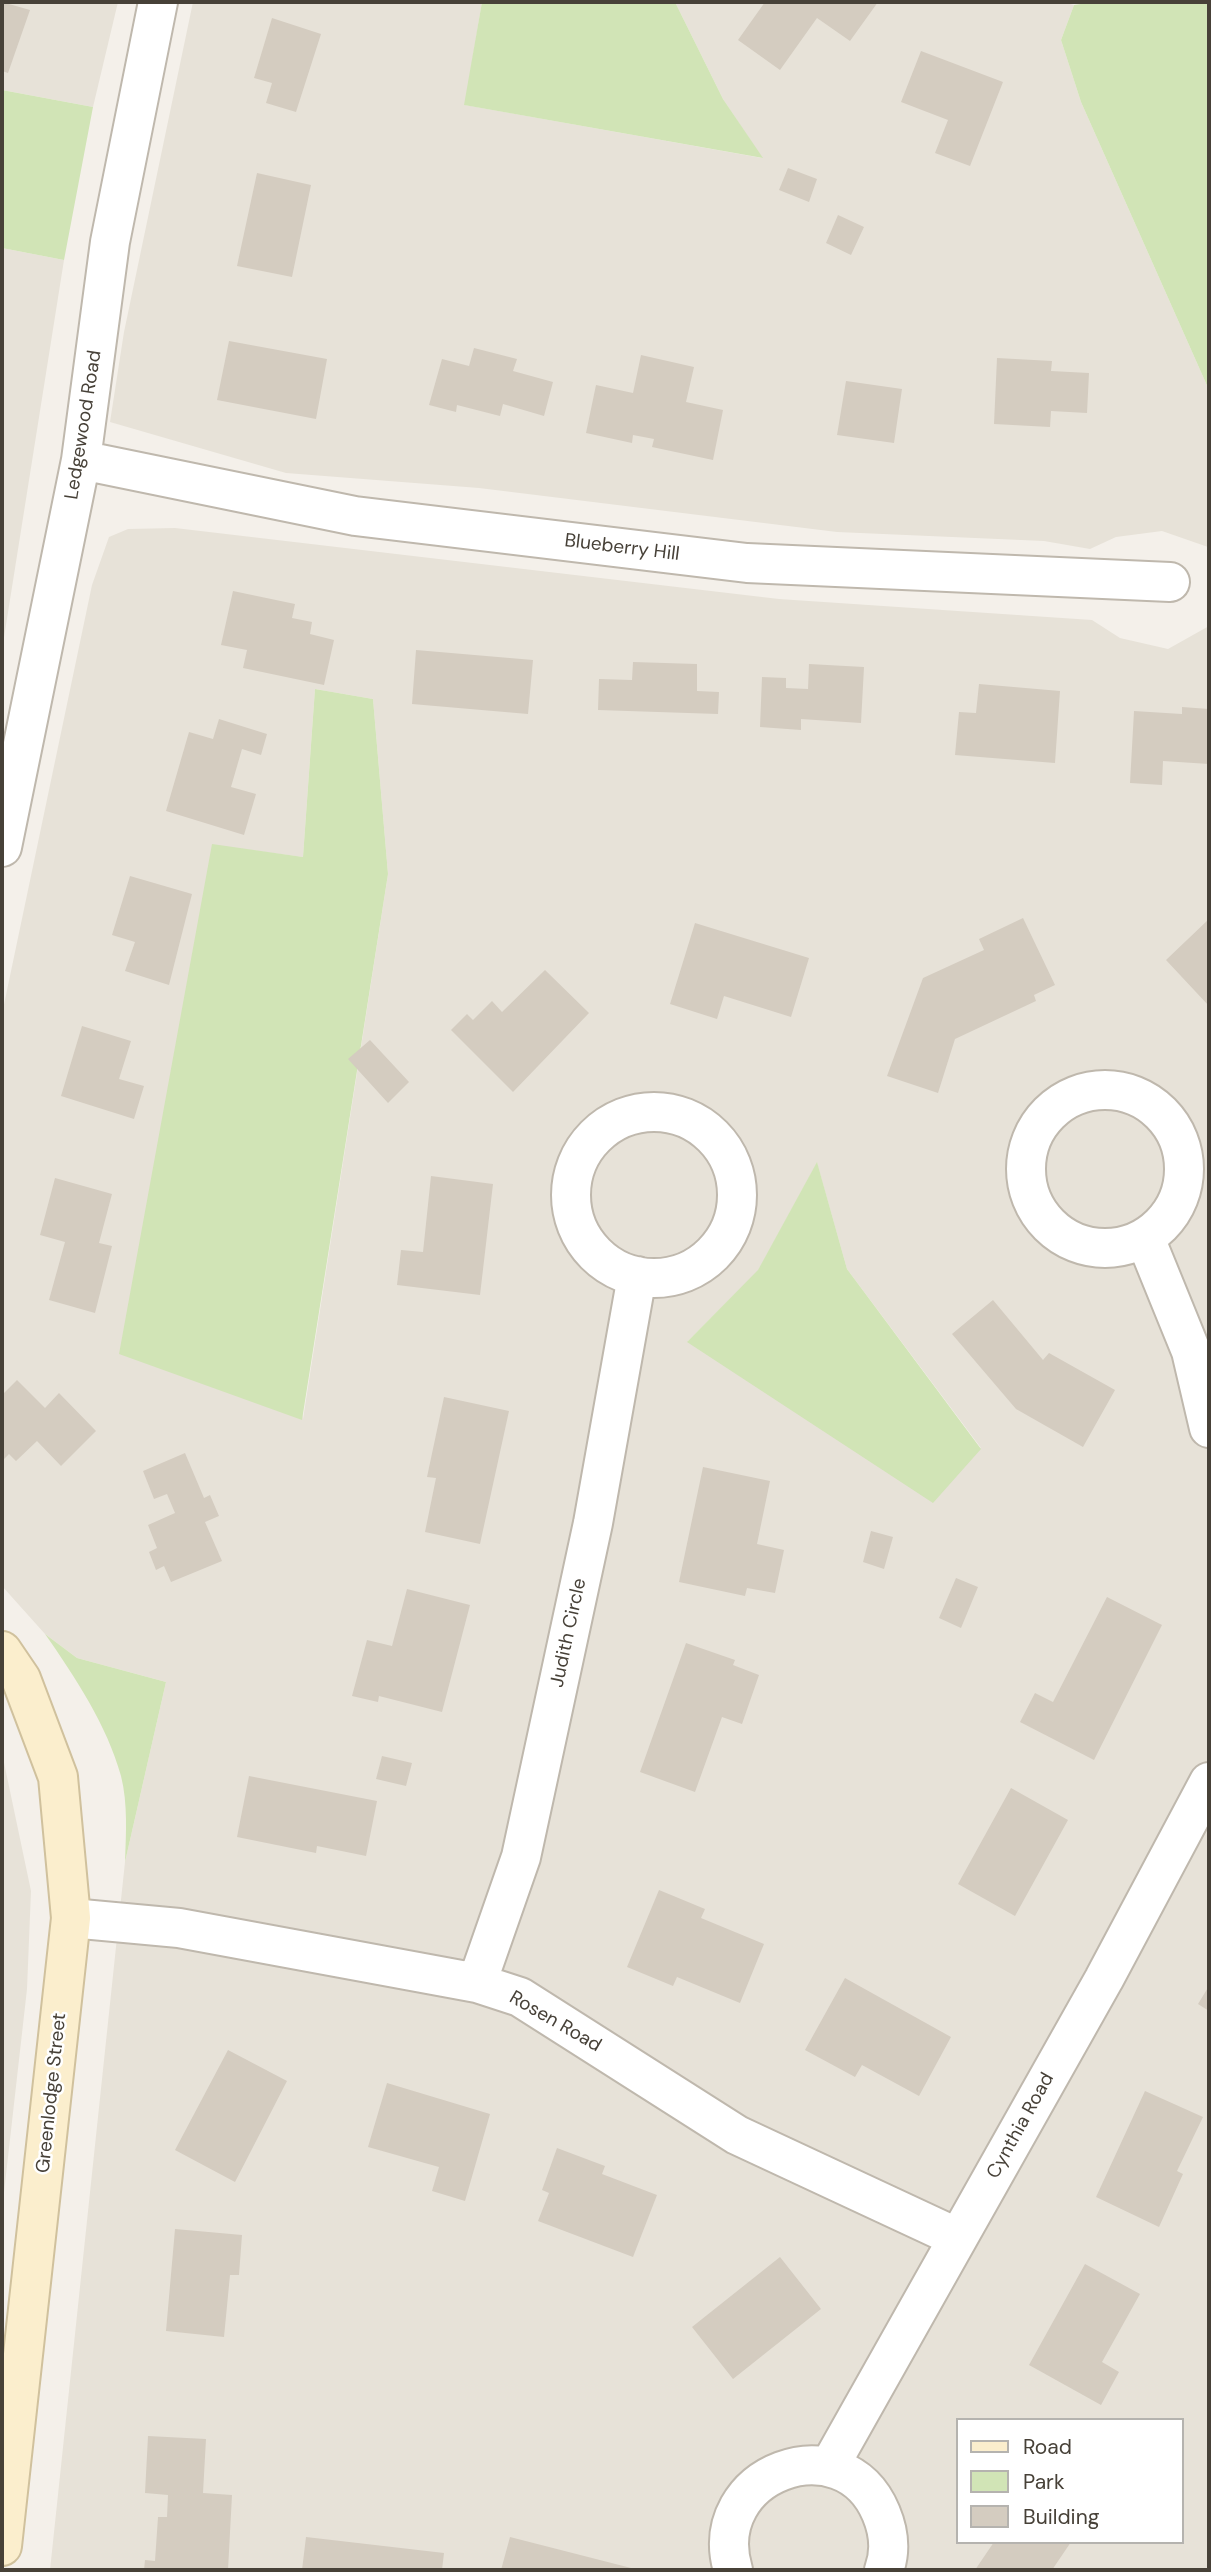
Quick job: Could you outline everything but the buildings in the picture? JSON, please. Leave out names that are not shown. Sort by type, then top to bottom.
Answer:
[{"type":"street","name":"Ledgewood Road","points":[[2,847],[80,460],[110,242],[158,2]]},
{"type":"street","name":"Blueberry Hill","points":[[80,460],[355,516],[747,563],[1170,582]]},
{"type":"street","points":[[1097,1090],[1124,1092],[1148,1102],[1168,1121],[1181,1144],[1184,1170],[1179,1197],[1166,1220],[1145,1238],[1119,1247],[1091,1247],[1064,1238],[1043,1219],[1029,1194],[1025,1166],[1031,1139],[1047,1115],[1070,1098],[1097,1090]]},
{"type":"street","points":[[649,1112],[675,1114],[699,1125],[719,1142],[731,1164],[737,1188],[735,1214],[725,1237],[709,1257],[687,1270],[663,1278],[637,1276],[612,1267],[591,1250],[577,1228],[573,1215],[570,1203],[572,1175],[583,1151],[600,1131],[622,1117],[649,1112]]},
{"type":"street","points":[[1145,1238],[1191,1351],[1209,1428]]},
{"type":"street","name":"Judith Circle","points":[[477,1983],[521,1857],[593,1523],[637,1276]]},
{"type":"street","name":"Greenlodge Street","points":[[2,1651],[21,1679],[58,1777],[71,1917],[2,2546]]},
{"type":"street","name":"Cynthia Road","points":[[829,2467],[1104,1979],[1209,1782]]},
{"type":"street","name":"Rosen Road","points":[[71,1917],[179,1928],[477,1983],[520,1997],[737,2135],[958,2238]]},
{"type":"street","points":[[733,2570],[729,2556],[730,2530],[738,2505],[755,2485],[777,2471],[803,2465],[829,2467],[856,2479],[876,2501],[887,2528],[889,2557],[884,2570]]},
{"type":"shaded area","points":[[2,2],[118,2],[93,107],[2,90]]},
{"type":"shaded area","points":[[193,2],[482,2],[465,105],[762,158],[723,99],[675,2],[1062,2],[1074,5],[1061,40],[1081,102],[1209,390],[1209,552],[1208,547],[1162,531],[1116,537],[1090,549],[1044,541],[837,532],[479,488],[286,473],[110,422],[124,332]]},
{"type":"shaded area","points":[[2,248],[64,260],[2,650]]},
{"type":"shaded area","points":[[175,528],[779,599],[1092,620],[1120,638],[1168,649],[1209,626],[1209,2570],[50,2570],[125,1862],[166,1682],[77,1658],[45,1634],[2,1586],[2,1014],[92,585],[109,537],[128,529]],"holes":[[[315,689],[373,699],[388,874],[303,1419],[212,845],[303,857]],[[817,1163],[847,1269],[981,1448],[688,1341],[758,1271]]]},
{"type":"shaded area","points":[[2,1753],[31,1891],[27,1989],[2,2210]]},
{"type":"green space","points":[[482,2],[675,2],[723,99],[763,158],[464,105]]},
{"type":"green space","points":[[1094,2],[1209,2],[1209,390],[1081,102],[1061,40],[1074,5]]},
{"type":"green space","points":[[2,90],[93,107],[64,260],[2,248]]},
{"type":"green space","points":[[315,689],[373,699],[388,874],[302,1420],[119,1354],[212,844],[303,857]]},
{"type":"green space","points":[[817,1162],[847,1269],[981,1449],[933,1503],[687,1342],[758,1270]]},
{"type":"green space","points":[[45,1634],[77,1658],[166,1682],[125,1862],[125,1797],[115,1757],[89,1702]]}]
